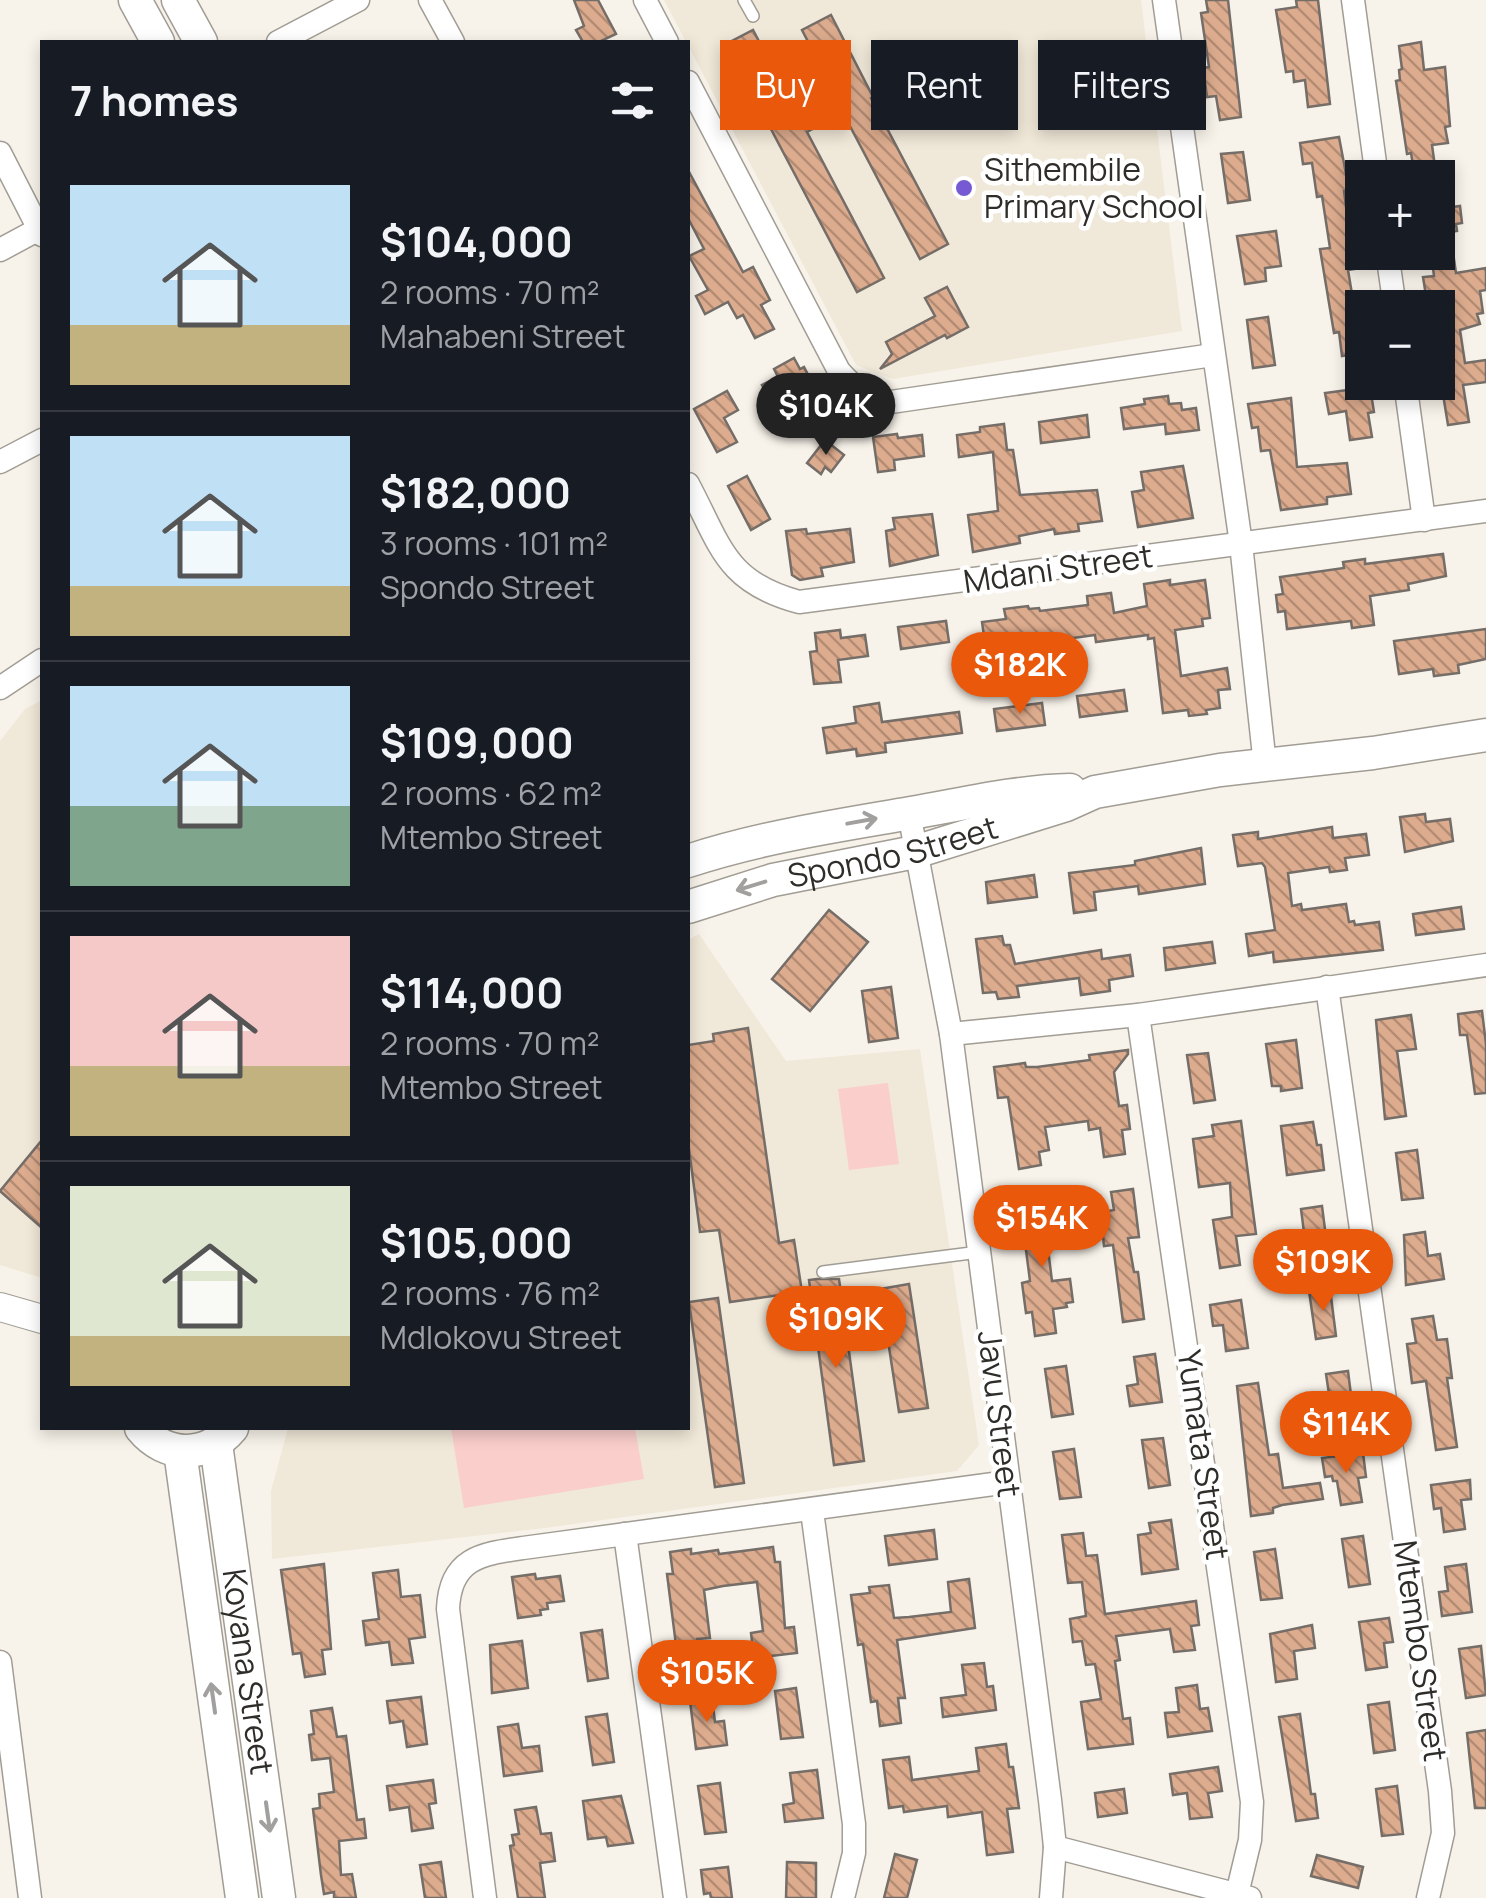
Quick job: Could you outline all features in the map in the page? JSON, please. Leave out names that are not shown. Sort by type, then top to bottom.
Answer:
[{"type":"main road","points":[[135,0],[157,40]]},
{"type":"main road","points":[[178,0],[199,40]]},
{"type":"main road","name":"Spondo Street","points":[[690,906],[773,880],[915,852],[1095,792],[1265,764],[1373,753],[1486,735]]},
{"type":"main road","name":"Spondo Street","points":[[690,860],[746,842],[1020,794],[1095,792]]},
{"type":"main road","points":[[690,833],[746,842]]},
{"type":"main road","points":[[143,1430],[155,1442],[180,1451],[198,1450],[224,1436]]},
{"type":"main road","name":"Koyana Street","points":[[224,1436],[278,1898]]},
{"type":"main road","name":"Koyana Street","points":[[180,1451],[242,1898]]},
{"type":"street","points":[[282,40],[358,0]]},
{"type":"street","points":[[430,0],[452,40]]},
{"type":"street","points":[[644,0],[666,40]]},
{"type":"street","points":[[1164,0],[1240,544],[1265,764]]},
{"type":"street","points":[[1352,0],[1374,160]]},
{"type":"street","points":[[690,86],[839,371],[858,392],[891,402],[1213,355]]},
{"type":"street","points":[[0,153],[40,230]]},
{"type":"street","points":[[0,250],[40,232]]},
{"type":"street","points":[[1407,400],[1424,520]]},
{"type":"street","points":[[0,462],[40,441]]},
{"type":"street","name":"Mdani Street","points":[[690,488],[741,577],[758,588],[799,602],[1486,511]]},
{"type":"street","points":[[0,688],[40,661]]},
{"type":"street","name":"Javu Street","points":[[909,813],[951,1034],[1054,1847],[1050,1898]]},
{"type":"street","points":[[951,1034],[1138,1015],[1486,966]]},
{"type":"street","name":"Mtembo Street","points":[[1327,987],[1440,1791],[1443,1833],[1428,1898]]},
{"type":"street","name":"Yumata Street","points":[[1138,1015],[1252,1802],[1244,1896]]},
{"type":"street","points":[[0,1306],[40,1318]]},
{"type":"street","points":[[485,1898],[448,1596],[454,1578],[468,1562],[487,1554],[523,1548],[1008,1482]]},
{"type":"street","points":[[812,1511],[854,1824],[854,1853],[844,1898]]},
{"type":"street","points":[[625,1534],[675,1898]]},
{"type":"street","points":[[0,1662],[30,1898]]},
{"type":"street","points":[[1054,1847],[1244,1896]]},
{"type":"lane","points":[[744,0],[753,16]]},
{"type":"lane","points":[[823,1272],[978,1252]]},
{"type":"shaded area","name":"Sithembile Primary School","points":[[664,0],[1141,0],[1146,40],[1038,40],[1038,130],[1157,130],[1182,331],[893,379],[856,365],[732,130],[851,130],[851,40],[720,40],[720,106],[690,49],[690,40],[685,40]]},
{"type":"shaded area","points":[[40,701],[40,1277],[0,1265],[0,741],[25,709]]},
{"type":"shaded area","points":[[699,934],[786,1061],[920,1049],[979,1445],[957,1471],[545,1528],[272,1559],[271,1491],[287,1430],[690,1430],[690,939]]},
{"type":"shaded area","points":[[888,1083],[899,1164],[849,1170],[838,1089]]},
{"type":"shaded area","points":[[451,1430],[635,1430],[644,1479],[464,1508]]},
{"type":"building","points":[[574,0],[598,0],[616,34],[603,40],[582,40],[576,30],[584,26]]},
{"type":"building","points":[[1206,0],[1228,0],[1241,117],[1220,120],[1216,96],[1207,97],[1209,67],[1201,13],[1208,12]]},
{"type":"building","points":[[1296,0],[1318,0],[1330,104],[1308,107],[1305,80],[1294,82],[1293,71],[1286,72],[1276,10],[1297,7]]},
{"type":"building","points":[[831,15],[844,40],[807,40],[802,30]]},
{"type":"building","points":[[753,30],[758,40],[734,40]]},
{"type":"building","points":[[1421,42],[1424,70],[1445,67],[1450,126],[1445,127],[1448,143],[1432,145],[1434,160],[1412,160],[1411,153],[1407,154],[1396,81],[1400,80],[1402,69],[1399,46]]},
{"type":"building","points":[[851,54],[871,93],[871,130],[888,130],[948,244],[920,259],[851,128]]},
{"type":"building","points":[[771,130],[811,130],[807,132],[884,278],[857,292]]},
{"type":"building","points":[[1339,137],[1345,169],[1345,270],[1351,290],[1345,290],[1345,356],[1342,356],[1339,332],[1334,333],[1320,249],[1330,248],[1322,196],[1317,197],[1312,163],[1303,164],[1300,143]]},
{"type":"building","points":[[1243,152],[1250,200],[1228,203],[1221,154]]},
{"type":"building","points":[[690,174],[743,272],[753,267],[770,300],[761,305],[774,329],[755,338],[743,315],[737,318],[728,302],[705,314],[696,296],[708,290],[690,258],[704,249],[690,222]]},
{"type":"building","points":[[1460,206],[1462,223],[1456,224],[1455,231],[1455,207]]},
{"type":"building","points":[[1276,231],[1281,266],[1265,268],[1266,281],[1245,284],[1237,236]]},
{"type":"building","points":[[1455,266],[1456,273],[1486,268],[1486,290],[1480,291],[1483,313],[1477,314],[1480,324],[1460,330],[1465,363],[1486,360],[1486,382],[1463,385],[1469,422],[1448,425],[1444,400],[1455,400],[1455,290],[1425,290],[1423,277],[1434,276],[1433,270],[1455,270]]},
{"type":"building","points":[[947,287],[968,327],[880,369],[892,354],[886,342],[935,316],[925,298]]},
{"type":"building","points":[[1268,317],[1275,365],[1253,368],[1247,320]]},
{"type":"building","points":[[794,358],[800,369],[804,367],[821,400],[797,412],[790,399],[774,407],[762,385],[778,377],[774,369]]},
{"type":"building","points":[[1345,390],[1345,400],[1372,400],[1374,412],[1368,413],[1372,437],[1350,440],[1346,411],[1329,414],[1325,393]]},
{"type":"building","points":[[727,391],[738,410],[724,418],[737,442],[717,452],[694,409]]},
{"type":"building","points":[[1168,396],[1169,404],[1181,403],[1182,410],[1196,408],[1199,430],[1166,434],[1165,424],[1124,429],[1121,408],[1145,404],[1144,399]]},
{"type":"building","points":[[1291,398],[1297,467],[1347,463],[1351,494],[1327,497],[1327,504],[1281,510],[1270,450],[1261,451],[1258,427],[1252,428],[1248,404]]},
{"type":"building","points":[[1087,415],[1089,437],[1041,443],[1039,422]]},
{"type":"building","points":[[1004,424],[1007,450],[1013,450],[1020,495],[1097,490],[1102,521],[1078,524],[1079,531],[1055,534],[1054,529],[1019,536],[1020,543],[973,552],[968,515],[998,511],[993,452],[959,457],[957,435]]},
{"type":"building","points":[[897,434],[898,438],[922,435],[924,456],[894,460],[895,470],[878,472],[873,437]]},
{"type":"building","points":[[825,440],[844,455],[831,472],[825,467],[821,474],[807,463]]},
{"type":"building","points":[[1183,466],[1193,518],[1138,527],[1132,492],[1144,490],[1141,472]]},
{"type":"building","points":[[747,476],[770,519],[751,530],[728,486]]},
{"type":"building","points":[[932,514],[938,555],[890,566],[886,531],[895,529],[893,518]]},
{"type":"building","points":[[806,529],[807,534],[850,529],[854,562],[821,568],[823,576],[800,580],[792,575],[786,531]]},
{"type":"building","points":[[1443,554],[1446,576],[1408,584],[1409,590],[1370,596],[1374,625],[1352,628],[1351,621],[1287,629],[1285,611],[1278,612],[1276,595],[1283,594],[1280,577],[1344,568],[1343,562],[1365,559],[1365,564]]},
{"type":"building","points":[[1170,580],[1170,585],[1205,580],[1210,618],[1202,619],[1203,626],[1175,630],[1181,676],[1227,668],[1230,689],[1218,690],[1220,708],[1206,710],[1207,714],[1189,716],[1188,710],[1163,713],[1154,638],[1148,639],[1148,635],[1096,642],[1095,635],[1051,641],[1054,664],[1012,670],[1008,640],[985,643],[982,622],[1006,619],[1004,609],[1028,606],[1040,611],[1088,605],[1087,596],[1111,593],[1114,613],[1147,606],[1144,584]]},
{"type":"building","points":[[946,621],[949,642],[901,649],[898,627]]},
{"type":"building","points":[[1486,629],[1486,659],[1458,665],[1459,673],[1434,676],[1433,669],[1399,674],[1394,641]]},
{"type":"building","points":[[840,630],[841,638],[865,635],[868,656],[838,660],[841,682],[814,684],[810,652],[817,651],[815,633]]},
{"type":"building","points":[[1124,690],[1127,711],[1080,717],[1077,696]]},
{"type":"building","points":[[879,703],[882,722],[959,712],[962,733],[885,743],[886,752],[857,756],[856,749],[827,753],[823,728],[856,723],[854,707]]},
{"type":"building","points":[[1042,703],[1045,725],[997,731],[994,709]]},
{"type":"building","points":[[1425,814],[1426,822],[1450,819],[1453,841],[1405,852],[1400,817]]},
{"type":"building","points":[[1332,827],[1333,838],[1366,834],[1369,855],[1345,858],[1347,870],[1330,872],[1329,867],[1288,873],[1292,906],[1301,904],[1302,910],[1346,904],[1349,922],[1379,922],[1383,950],[1274,962],[1273,952],[1249,956],[1246,934],[1275,930],[1265,867],[1262,863],[1238,866],[1233,835],[1258,832],[1258,839]]},
{"type":"building","points":[[1201,848],[1205,884],[1139,894],[1138,886],[1094,892],[1096,910],[1074,913],[1069,873],[1135,865],[1135,861]]},
{"type":"building","points":[[1034,875],[1037,897],[988,903],[986,882]]},
{"type":"building","points":[[1461,907],[1464,929],[1416,935],[1413,914]]},
{"type":"building","points":[[829,910],[868,942],[810,1011],[772,979]]},
{"type":"building","points":[[1002,936],[1004,945],[1010,945],[1015,964],[1101,950],[1102,959],[1130,955],[1133,976],[1109,980],[1110,991],[1081,995],[1079,978],[1017,986],[1019,997],[998,999],[996,992],[983,993],[976,939]]},
{"type":"building","points":[[1212,942],[1215,963],[1166,970],[1164,948]]},
{"type":"building","points":[[891,987],[898,1038],[869,1042],[862,991]]},
{"type":"building","points":[[1482,1011],[1486,1093],[1475,1094],[1467,1035],[1460,1035],[1458,1014]]},
{"type":"building","points":[[1411,1015],[1416,1049],[1397,1051],[1406,1116],[1385,1119],[1376,1020]]},
{"type":"building","points":[[748,1028],[779,1243],[794,1240],[802,1292],[730,1302],[719,1230],[700,1232],[690,1157],[690,1045],[714,1041],[713,1034]]},
{"type":"building","points":[[1296,1040],[1302,1088],[1281,1091],[1281,1086],[1272,1086],[1266,1044]]},
{"type":"building","points":[[1128,1050],[1114,1072],[1119,1106],[1127,1105],[1130,1129],[1122,1130],[1125,1154],[1104,1157],[1100,1128],[1089,1130],[1088,1121],[1045,1127],[1049,1150],[1039,1152],[1041,1165],[1019,1169],[1008,1097],[998,1098],[994,1067],[1025,1063],[1026,1067],[1037,1067]]},
{"type":"building","points":[[1208,1053],[1215,1100],[1194,1103],[1187,1055]]},
{"type":"building","points":[[1241,1121],[1256,1234],[1236,1236],[1240,1265],[1220,1268],[1213,1220],[1232,1217],[1230,1183],[1199,1187],[1193,1139],[1214,1136],[1212,1125]]},
{"type":"building","points":[[1313,1122],[1324,1170],[1287,1175],[1281,1126]]},
{"type":"building","points":[[40,1142],[40,1226],[0,1191]]},
{"type":"building","points":[[1417,1150],[1423,1198],[1402,1200],[1396,1153]]},
{"type":"building","points":[[1133,1189],[1139,1237],[1128,1238],[1134,1272],[1138,1272],[1144,1319],[1123,1322],[1113,1245],[1104,1246],[1101,1218],[1109,1217],[1108,1211],[1114,1210],[1111,1192]]},
{"type":"building","points":[[1051,1200],[1054,1224],[1045,1225],[1052,1281],[1070,1279],[1073,1302],[1053,1309],[1056,1333],[1035,1336],[1032,1312],[1026,1313],[1022,1283],[1030,1281],[1020,1204]]},
{"type":"building","points":[[1322,1206],[1328,1253],[1307,1256],[1301,1209]]},
{"type":"building","points":[[1425,1232],[1428,1256],[1440,1254],[1444,1279],[1406,1285],[1404,1235]]},
{"type":"building","points":[[839,1279],[864,1461],[834,1465],[809,1280]]},
{"type":"building","points":[[909,1284],[928,1408],[899,1412],[880,1289]]},
{"type":"building","points":[[1330,1289],[1336,1336],[1316,1339],[1309,1291]]},
{"type":"building","points":[[718,1298],[744,1483],[715,1487],[690,1302]]},
{"type":"building","points":[[1241,1300],[1248,1348],[1226,1351],[1223,1325],[1213,1326],[1210,1305]]},
{"type":"building","points":[[1433,1316],[1437,1340],[1447,1339],[1452,1378],[1447,1378],[1457,1447],[1436,1450],[1426,1381],[1412,1383],[1407,1344],[1416,1343],[1412,1319]]},
{"type":"building","points":[[1155,1354],[1162,1402],[1130,1406],[1127,1386],[1138,1384],[1134,1357]]},
{"type":"building","points":[[1066,1366],[1073,1414],[1052,1417],[1045,1369]]},
{"type":"building","points":[[1348,1371],[1354,1419],[1333,1421],[1326,1374]]},
{"type":"building","points":[[1258,1383],[1269,1455],[1278,1454],[1283,1488],[1320,1483],[1323,1499],[1282,1505],[1273,1508],[1273,1513],[1251,1516],[1237,1386]]},
{"type":"building","points":[[1163,1438],[1170,1485],[1149,1488],[1142,1440]]},
{"type":"building","points":[[1074,1449],[1081,1497],[1060,1499],[1053,1452]]},
{"type":"building","points":[[1363,1453],[1366,1477],[1358,1478],[1362,1502],[1341,1505],[1337,1481],[1332,1476],[1325,1477],[1322,1458]]},
{"type":"building","points":[[1470,1480],[1471,1499],[1461,1500],[1465,1529],[1444,1532],[1441,1508],[1434,1509],[1431,1485]]},
{"type":"building","points":[[1171,1520],[1178,1569],[1142,1574],[1138,1535],[1151,1533],[1149,1523]]},
{"type":"building","points":[[934,1530],[937,1559],[889,1565],[885,1536]]},
{"type":"building","points":[[1083,1533],[1086,1556],[1097,1555],[1105,1614],[1196,1601],[1199,1625],[1191,1626],[1195,1650],[1174,1652],[1170,1629],[1116,1636],[1120,1660],[1115,1661],[1123,1719],[1130,1718],[1133,1744],[1088,1749],[1081,1702],[1101,1699],[1095,1664],[1086,1665],[1082,1641],[1073,1642],[1070,1619],[1086,1616],[1082,1582],[1068,1583],[1062,1535]]},
{"type":"building","points":[[1363,1536],[1370,1584],[1349,1587],[1342,1539]]},
{"type":"building","points":[[773,1547],[775,1562],[780,1562],[785,1628],[794,1627],[797,1653],[754,1658],[751,1633],[763,1631],[757,1582],[723,1586],[704,1590],[710,1638],[697,1639],[701,1667],[679,1669],[667,1574],[673,1574],[670,1552],[718,1550],[719,1554]]},
{"type":"building","points":[[1275,1549],[1282,1598],[1261,1600],[1254,1552]]},
{"type":"building","points":[[324,1564],[331,1649],[322,1650],[325,1674],[305,1677],[301,1653],[293,1654],[281,1570]]},
{"type":"building","points":[[1466,1564],[1472,1612],[1442,1616],[1439,1592],[1448,1591],[1445,1567]]},
{"type":"building","points":[[398,1570],[401,1597],[420,1595],[425,1637],[409,1639],[413,1663],[392,1665],[389,1642],[366,1645],[363,1621],[379,1619],[373,1573]]},
{"type":"building","points":[[535,1574],[536,1579],[560,1576],[564,1601],[547,1603],[548,1609],[540,1610],[541,1615],[518,1618],[512,1577]]},
{"type":"building","points":[[969,1579],[975,1628],[897,1640],[905,1698],[898,1698],[901,1723],[880,1726],[877,1701],[871,1702],[863,1644],[858,1645],[851,1595],[870,1593],[869,1587],[889,1585],[894,1618],[951,1612],[948,1582]]},
{"type":"building","points":[[1389,1618],[1393,1642],[1384,1643],[1387,1667],[1366,1670],[1359,1622]]},
{"type":"building","points":[[1312,1625],[1315,1648],[1294,1651],[1297,1679],[1276,1682],[1270,1634]]},
{"type":"building","points":[[602,1630],[608,1678],[588,1681],[581,1633]]},
{"type":"building","points":[[522,1641],[528,1688],[492,1693],[490,1645]]},
{"type":"building","points":[[1481,1646],[1486,1695],[1466,1698],[1459,1649]]},
{"type":"building","points":[[984,1663],[987,1687],[993,1686],[996,1710],[943,1717],[941,1698],[966,1695],[962,1665]]},
{"type":"building","points":[[1197,1685],[1200,1709],[1208,1708],[1212,1731],[1168,1737],[1165,1713],[1179,1712],[1176,1688]]},
{"type":"building","points":[[796,1688],[803,1737],[781,1739],[775,1691]]},
{"type":"building","points":[[421,1697],[427,1744],[407,1747],[403,1721],[390,1723],[387,1701]]},
{"type":"building","points":[[712,1698],[715,1722],[724,1721],[727,1745],[696,1749],[690,1701]]},
{"type":"building","points":[[1389,1702],[1395,1750],[1374,1753],[1368,1705]]},
{"type":"building","points":[[332,1708],[337,1737],[346,1736],[357,1820],[364,1819],[366,1838],[339,1841],[341,1875],[352,1874],[356,1898],[334,1898],[334,1892],[324,1894],[321,1875],[313,1809],[320,1808],[319,1794],[334,1792],[330,1758],[312,1760],[309,1735],[314,1734],[311,1711]]},
{"type":"building","points":[[607,1714],[614,1762],[593,1765],[586,1717]]},
{"type":"building","points":[[1300,1714],[1318,1818],[1296,1821],[1279,1717]]},
{"type":"building","points":[[518,1724],[522,1748],[539,1746],[542,1771],[504,1776],[498,1727]]},
{"type":"building","points":[[1486,1730],[1486,1808],[1475,1808],[1467,1733]]},
{"type":"building","points":[[1006,1744],[1019,1808],[1007,1809],[1013,1852],[987,1855],[982,1812],[948,1817],[947,1806],[904,1812],[903,1806],[889,1808],[883,1760],[909,1757],[912,1780],[979,1771],[976,1748]]},
{"type":"building","points":[[1218,1767],[1222,1791],[1208,1793],[1212,1817],[1190,1819],[1187,1793],[1173,1795],[1170,1774]]},
{"type":"building","points":[[817,1770],[823,1818],[785,1822],[783,1805],[794,1803],[790,1773]]},
{"type":"building","points":[[433,1780],[436,1803],[429,1804],[433,1828],[412,1831],[409,1807],[390,1810],[387,1786]]},
{"type":"building","points":[[720,1783],[726,1832],[705,1834],[698,1786]]},
{"type":"building","points":[[1397,1786],[1403,1834],[1382,1836],[1376,1789]]},
{"type":"building","points":[[1124,1789],[1127,1813],[1098,1817],[1095,1793]]},
{"type":"building","points":[[621,1796],[633,1843],[608,1846],[606,1837],[588,1839],[583,1801]]},
{"type":"building","points":[[536,1807],[541,1834],[551,1833],[555,1861],[540,1863],[545,1898],[518,1898],[510,1846],[514,1845],[512,1835],[519,1834],[515,1810]]},
{"type":"building","points":[[895,1854],[917,1860],[907,1898],[884,1898]]},
{"type":"building","points":[[1317,1855],[1363,1867],[1358,1888],[1311,1876]]},
{"type":"building","points":[[441,1862],[446,1898],[425,1898],[420,1865]]},
{"type":"building","points":[[787,1862],[816,1863],[816,1898],[786,1898]]},
{"type":"building","points":[[728,1867],[732,1898],[704,1894],[701,1870]]},
{"type":"place","name":"Sithembile Primary School","points":[[964,188]]}]
